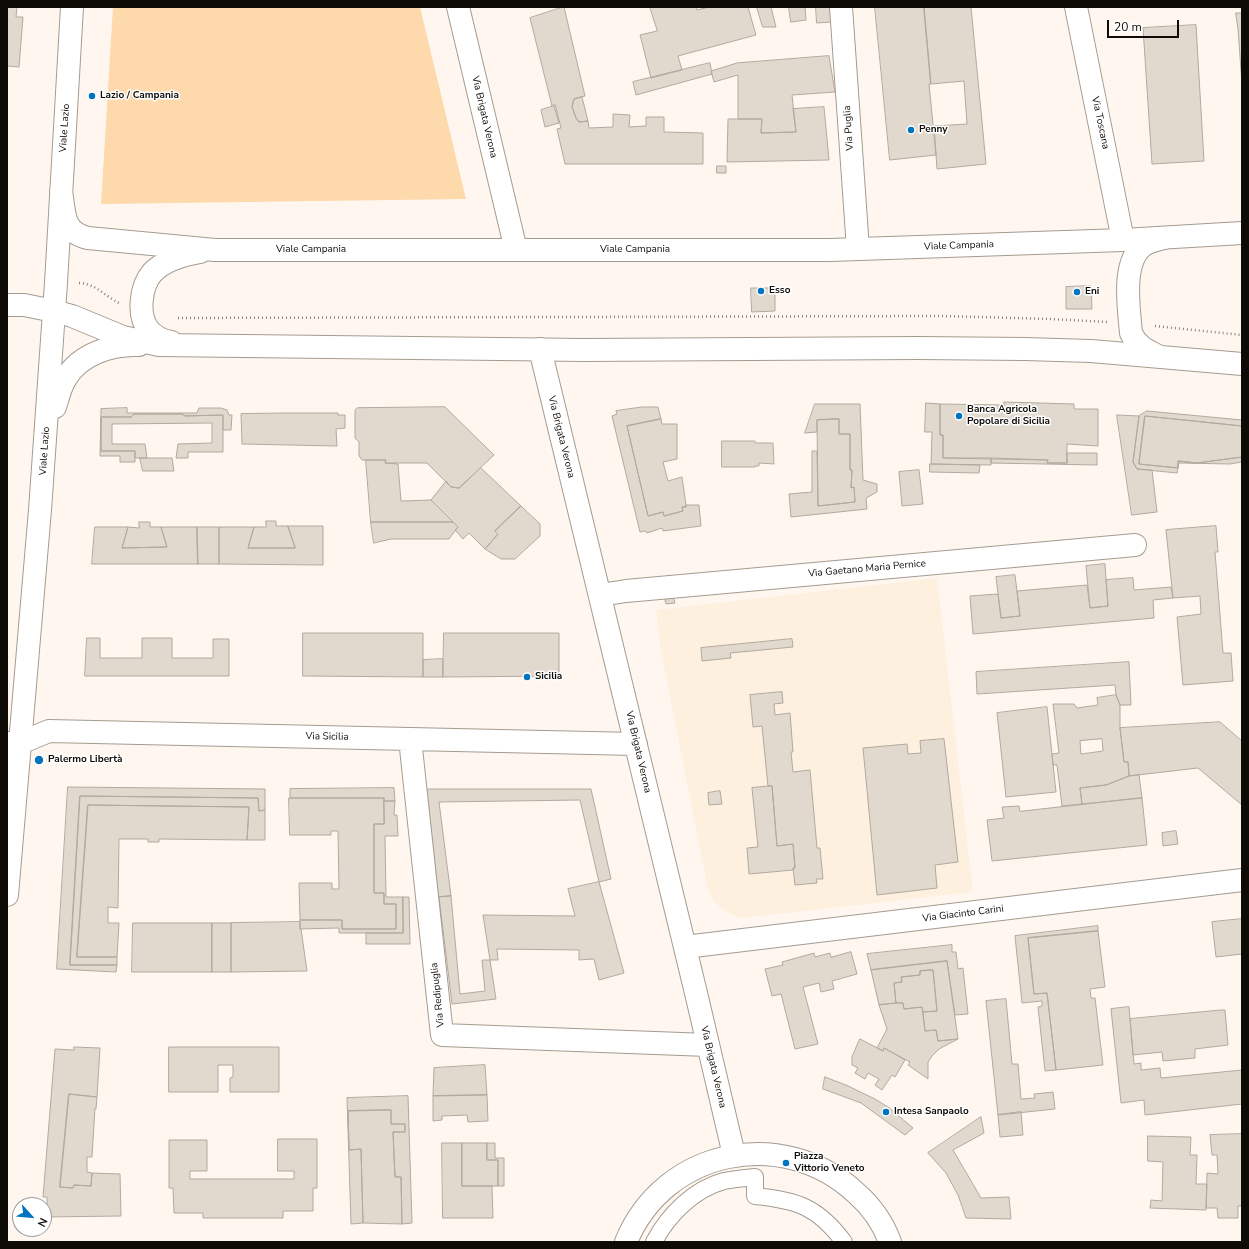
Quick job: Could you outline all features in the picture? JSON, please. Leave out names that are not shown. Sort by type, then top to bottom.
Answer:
[{"type":"street","name":"Viale Lazio","points":[[7,895],[13,743],[40,510],[56,283],[72,7]]},
{"type":"street","name":"Via Puglia","points":[[841,7],[858,249]]},
{"type":"street","name":"Via Toscana","points":[[1076,7],[1123,240]]},
{"type":"street","name":"Via Brigata Verona","points":[[462,8],[516,250]]},
{"type":"street","name":"Viale Campania","points":[[61,191],[68,226],[79,236],[214,250],[858,249],[1123,240],[1242,233]]},
{"type":"street","points":[[1158,356],[1143,349],[1134,341],[1131,333],[1128,276],[1131,263],[1135,255],[1143,246],[1164,238]]},
{"type":"street","points":[[187,346],[165,341],[155,336],[148,329],[143,319],[142,309],[142,299],[146,284],[152,273],[173,259],[188,254],[214,250]]},
{"type":"street","points":[[7,304],[54,310],[78,318],[123,337],[160,345]]},
{"type":"street","points":[[40,510],[50,451],[54,409],[66,377],[81,361],[95,353],[116,346],[131,344],[187,346],[540,349],[1025,348],[1091,351],[1241,364]]},
{"type":"street","name":"Via Brigata Verona","points":[[540,349],[734,1155]]},
{"type":"street","name":"Via Gaetano Maria Pernice","points":[[600,595],[626,591],[1135,545]]},
{"type":"street","name":"Via Sicilia","points":[[13,743],[49,731],[636,744]]},
{"type":"street","name":"Via Redipuglia","points":[[410,738],[442,1036],[708,1045]]},
{"type":"street","name":"Via Giacinto Carini","points":[[685,948],[1242,880]]},
{"type":"street","points":[[626,1242],[632,1227],[656,1196],[686,1173],[710,1162],[734,1155],[753,1153],[785,1156],[816,1165],[844,1181],[867,1203],[885,1230],[890,1242]]},
{"type":"street","points":[[654,1242],[660,1230],[673,1214],[688,1200],[705,1189],[724,1181],[755,1177],[755,1196],[780,1198],[800,1204],[818,1214],[834,1228],[844,1242]]},
{"type":"path","points":[[56,283],[85,283],[91,285],[118,303],[179,318],[941,316],[1051,319],[1130,324],[1242,335]]},
{"type":"shaded area","points":[[113,7],[420,7],[466,199],[101,204]]},
{"type":"shaded area","points":[[937,578],[973,892],[742,918],[732,915],[721,908],[714,901],[708,890],[661,651],[656,610]]},
{"type":"building","points":[[7,7],[17,7],[16,17],[23,17],[19,67],[7,66]]},
{"type":"building","points":[[564,7],[585,96],[574,99],[572,107],[579,122],[588,121],[589,128],[613,127],[613,114],[630,115],[629,127],[646,126],[646,117],[664,117],[664,132],[703,133],[703,164],[565,164],[557,129],[561,128],[555,104],[552,106],[530,18]]},
{"type":"building","points":[[650,7],[696,7],[697,10],[709,7],[748,7],[756,35],[678,56],[682,70],[651,78],[640,35],[657,31]]},
{"type":"building","points":[[757,7],[771,7],[776,27],[763,27]]},
{"type":"building","points":[[789,7],[805,7],[806,20],[791,22]]},
{"type":"building","points":[[816,7],[830,7],[831,22],[817,23]]},
{"type":"building","points":[[875,7],[924,7],[931,84],[929,84],[936,155],[890,160]]},
{"type":"building","points":[[924,7],[971,7],[986,164],[937,169],[934,126],[967,124],[964,81],[931,84]]},
{"type":"building","points":[[1236,13],[1242,13],[1242,84],[1238,29]]},
{"type":"building","points":[[1196,25],[1204,161],[1152,164],[1143,28]]},
{"type":"building","points":[[829,56],[835,92],[792,95],[796,132],[761,133],[762,119],[738,119],[738,75],[714,82],[711,71],[737,63]]},
{"type":"building","points":[[710,63],[712,74],[636,95],[633,82]]},
{"type":"building","points":[[582,97],[588,121],[579,122],[572,107],[574,99]]},
{"type":"building","points":[[554,106],[559,123],[545,127],[541,110]]},
{"type":"building","points":[[824,107],[829,160],[727,162],[728,119],[762,119],[761,133],[796,132],[793,109]]},
{"type":"building","points":[[717,166],[726,166],[726,173],[717,173]]},
{"type":"building","points":[[1091,286],[1092,309],[1066,309],[1066,287]]},
{"type":"building","points":[[751,288],[775,288],[775,311],[752,312]]},
{"type":"building","points":[[1004,402],[1074,404],[1074,409],[1098,409],[1098,446],[1067,444],[1067,463],[1047,463],[1048,460],[943,458],[943,435],[940,435],[940,404],[1004,405]]},
{"type":"building","points":[[926,403],[940,404],[940,435],[943,435],[943,458],[991,458],[991,465],[931,464],[932,432],[925,432]]},
{"type":"building","points":[[815,404],[860,404],[863,480],[877,484],[877,492],[866,498],[867,509],[791,517],[789,494],[812,492],[812,451],[817,451],[818,506],[855,502],[854,487],[851,488],[852,470],[850,470],[850,434],[839,434],[839,419],[817,420],[817,432],[805,433]]},
{"type":"building","points":[[445,407],[494,455],[459,488],[451,487],[427,463],[385,463],[386,460],[362,460],[359,456],[359,442],[355,438],[355,410],[357,408]]},
{"type":"building","points":[[642,407],[658,407],[661,419],[627,426],[648,516],[663,512],[664,516],[683,511],[682,507],[686,507],[686,505],[699,505],[701,526],[663,531],[662,528],[647,533],[645,531],[640,532],[612,416],[617,414],[616,411]]},
{"type":"building","points":[[127,408],[127,413],[197,413],[199,408],[221,408],[227,410],[229,415],[232,415],[231,430],[223,430],[223,415],[185,416],[182,414],[134,414],[131,417],[101,417],[101,451],[135,451],[135,462],[120,462],[120,456],[100,456],[101,409]]},
{"type":"building","points":[[1147,411],[1242,420],[1242,426],[1145,416],[1139,464],[1178,468],[1177,473],[1137,469],[1133,462],[1139,416]]},
{"type":"building","points":[[338,413],[338,415],[345,415],[345,428],[336,429],[337,446],[242,444],[241,414]]},
{"type":"building","points":[[134,414],[182,414],[185,416],[223,415],[223,452],[188,452],[188,458],[176,458],[178,444],[212,443],[212,423],[112,424],[112,444],[145,444],[147,458],[135,458],[135,451],[101,451],[101,417],[131,417]]},
{"type":"building","points":[[1117,415],[1139,416],[1133,462],[1137,469],[1152,470],[1157,512],[1132,515]]},
{"type":"building","points":[[1145,416],[1242,426],[1242,457],[1197,463],[1178,461],[1178,468],[1139,464]]},
{"type":"building","points":[[661,419],[662,424],[677,424],[677,459],[663,462],[668,481],[682,477],[686,507],[682,507],[683,511],[664,516],[663,512],[648,516],[627,426]]},
{"type":"building","points":[[839,419],[839,434],[850,434],[850,470],[852,470],[851,488],[854,487],[855,502],[818,506],[817,420]]},
{"type":"building","points":[[722,441],[755,441],[755,443],[773,443],[774,464],[759,463],[759,466],[755,467],[722,467]]},
{"type":"building","points":[[1067,453],[1097,453],[1097,465],[991,463],[991,458],[1048,460],[1047,463],[1067,463]]},
{"type":"building","points":[[1242,457],[1242,462],[1230,464],[1179,463],[1178,468],[1178,461],[1197,463]]},
{"type":"building","points":[[140,458],[172,458],[174,471],[143,471]]},
{"type":"building","points":[[366,460],[386,460],[385,463],[398,464],[401,501],[431,500],[453,522],[371,522]]},
{"type":"building","points":[[930,464],[980,465],[979,473],[930,472]]},
{"type":"building","points":[[481,468],[521,506],[495,531],[498,534],[485,549],[469,533],[463,539],[455,530],[458,527],[431,500],[446,481],[451,487],[459,488]]},
{"type":"building","points":[[919,470],[923,504],[902,506],[899,472]]},
{"type":"building","points":[[521,506],[540,524],[540,536],[515,559],[501,559],[485,549],[498,534],[495,531]]},
{"type":"building","points":[[266,521],[276,521],[276,526],[288,526],[295,548],[248,548],[254,527],[266,527]]},
{"type":"building","points":[[139,522],[150,522],[150,527],[161,527],[167,547],[122,548],[128,527],[139,528]]},
{"type":"building","points":[[371,522],[453,522],[458,527],[449,539],[391,539],[374,543]]},
{"type":"building","points":[[288,526],[323,526],[323,565],[219,564],[219,527],[254,527],[248,548],[295,548]]},
{"type":"building","points":[[1216,526],[1218,552],[1215,552],[1223,653],[1231,653],[1233,681],[1183,685],[1177,617],[1201,614],[1200,596],[1173,598],[1166,530]]},
{"type":"building","points":[[95,527],[128,527],[122,548],[167,547],[161,527],[197,527],[198,564],[92,564]]},
{"type":"building","points":[[197,527],[219,527],[219,564],[198,564]]},
{"type":"building","points":[[1105,564],[1108,606],[1090,608],[1086,566]]},
{"type":"building","points":[[1015,575],[1020,616],[1001,618],[996,577]]},
{"type":"building","points":[[1133,578],[1134,590],[1171,587],[1173,598],[1153,600],[1154,618],[973,634],[970,596],[998,594],[1001,618],[1020,616],[1017,591],[1087,585],[1090,608],[1108,606],[1106,580]]},
{"type":"building","points":[[673,596],[675,603],[666,604],[664,597]]},
{"type":"building","points":[[303,633],[423,633],[423,677],[303,676]]},
{"type":"building","points":[[444,633],[559,633],[559,676],[443,677]]},
{"type":"building","points":[[87,638],[100,638],[100,658],[142,658],[142,638],[172,638],[172,658],[213,658],[213,639],[229,639],[229,676],[85,676]]},
{"type":"building","points":[[792,639],[793,647],[730,653],[731,658],[702,661],[701,648]]},
{"type":"building","points":[[443,659],[443,677],[423,677],[423,660]]},
{"type":"building","points":[[1129,662],[1131,705],[1120,705],[1116,695],[1115,685],[977,694],[976,672]]},
{"type":"building","points":[[782,692],[783,703],[774,704],[775,715],[790,713],[793,772],[810,770],[817,848],[820,848],[823,879],[816,879],[817,883],[795,885],[793,844],[777,846],[772,786],[768,786],[762,726],[753,727],[750,695]]},
{"type":"building","points":[[1116,695],[1120,705],[1120,728],[1124,762],[1128,762],[1129,776],[1106,785],[1080,788],[1082,804],[1062,806],[1057,765],[1053,765],[1052,754],[1059,753],[1053,704],[1074,704],[1077,708],[1098,705],[1097,698]],"holes":[[[1102,739],[1103,751],[1081,754],[1080,741]]]},
{"type":"building","points":[[1047,707],[1056,792],[1006,797],[997,713]]},
{"type":"building","points":[[1220,722],[1242,741],[1242,805],[1198,768],[1129,776],[1128,762],[1124,762],[1120,728]]},
{"type":"building","points":[[944,739],[958,862],[935,865],[937,888],[877,895],[863,748],[907,744],[908,754],[921,753],[920,741]]},
{"type":"building","points":[[1139,775],[1142,798],[1082,804],[1080,788],[1106,785],[1129,776]]},
{"type":"building","points":[[772,786],[777,846],[793,844],[795,868],[793,868],[793,870],[749,874],[747,848],[758,847],[752,788]]},
{"type":"building","points":[[68,787],[265,789],[265,810],[259,811],[258,798],[80,796],[70,965],[117,965],[116,972],[57,969]]},
{"type":"building","points":[[394,788],[395,801],[384,801],[384,798],[290,798],[290,789]]},
{"type":"building","points":[[427,789],[591,789],[611,879],[599,882],[580,800],[439,802],[451,896],[439,897]]},
{"type":"building","points":[[720,791],[722,804],[709,805],[708,793]]},
{"type":"building","points":[[80,796],[258,798],[259,811],[265,810],[265,840],[247,840],[249,807],[88,805],[77,957],[117,957],[117,965],[70,965]]},
{"type":"building","points":[[289,798],[384,798],[384,824],[374,824],[374,893],[384,893],[384,904],[396,904],[396,929],[342,929],[342,920],[300,920],[299,883],[332,883],[332,889],[339,889],[338,831],[331,831],[331,835],[290,835]]},
{"type":"building","points":[[1142,798],[1147,845],[992,861],[987,820],[1004,818],[1002,807],[1019,806],[1020,811]]},
{"type":"building","points":[[384,801],[395,801],[394,815],[397,815],[398,836],[385,836],[386,897],[403,897],[403,933],[339,933],[339,928],[300,929],[300,920],[342,920],[342,929],[396,929],[396,904],[384,904],[384,893],[374,893],[374,824],[384,824]]},
{"type":"building","points":[[88,805],[249,807],[247,840],[159,839],[159,842],[148,842],[148,839],[119,839],[118,908],[108,907],[108,923],[119,923],[117,957],[77,957]]},
{"type":"building","points":[[1176,831],[1178,844],[1163,846],[1162,833]]},
{"type":"building","points":[[599,882],[624,973],[599,980],[594,959],[579,960],[579,950],[497,949],[498,960],[490,960],[483,915],[575,916],[568,889]]},
{"type":"building","points":[[451,896],[460,994],[485,991],[482,960],[490,960],[496,999],[452,1004],[439,897]]},
{"type":"building","points":[[403,897],[409,897],[410,944],[366,944],[366,933],[403,933]]},
{"type":"building","points":[[1242,919],[1242,954],[1216,957],[1212,922]]},
{"type":"building","points":[[300,922],[307,971],[231,972],[231,923]]},
{"type":"building","points":[[133,923],[212,923],[212,972],[132,972]]},
{"type":"building","points":[[212,923],[231,923],[231,972],[212,972]]},
{"type":"building","points":[[1098,926],[1098,931],[1028,938],[1034,994],[1047,993],[1056,1070],[1045,1071],[1038,1007],[1042,1006],[1042,1001],[1022,1003],[1015,936]]},
{"type":"building","points":[[1098,931],[1105,987],[1090,989],[1091,998],[1095,998],[1103,1065],[1056,1070],[1047,993],[1034,994],[1028,938]]},
{"type":"building","points":[[952,945],[952,952],[956,952],[958,969],[963,968],[968,1014],[955,1015],[947,961],[871,970],[867,954]]},
{"type":"building","points":[[851,952],[857,974],[832,981],[834,989],[821,992],[819,983],[803,987],[818,1044],[795,1049],[781,994],[772,996],[765,969],[783,965],[782,962],[814,953],[815,957],[830,953],[831,957]]},
{"type":"building","points":[[947,961],[958,1039],[938,1041],[936,1030],[925,1031],[923,1012],[937,1011],[933,970],[920,971],[920,975],[901,977],[902,982],[894,983],[896,1003],[879,1005],[871,970]]},
{"type":"building","points":[[933,970],[937,1011],[923,1012],[922,1007],[904,1009],[903,1003],[896,1003],[894,983],[902,982],[901,977],[920,975],[920,971]]},
{"type":"building","points":[[1006,999],[1012,1064],[1018,1064],[1021,1099],[1035,1098],[1034,1094],[1053,1092],[1055,1109],[998,1115],[986,1001]]},
{"type":"building","points":[[903,1003],[904,1009],[922,1007],[925,1031],[936,1030],[938,1041],[958,1039],[939,1049],[932,1056],[928,1062],[928,1079],[908,1065],[910,1062],[884,1048],[883,1051],[877,1048],[887,1029],[879,1005]]},
{"type":"building","points":[[1129,1007],[1134,1064],[1141,1063],[1141,1070],[1160,1068],[1161,1078],[1242,1070],[1242,1104],[1145,1115],[1144,1100],[1121,1103],[1111,1009]]},
{"type":"building","points":[[1225,1010],[1228,1045],[1195,1049],[1195,1058],[1163,1061],[1162,1052],[1133,1055],[1130,1019]]},
{"type":"building","points":[[860,1039],[883,1051],[884,1048],[905,1060],[895,1077],[892,1075],[882,1090],[875,1085],[879,1079],[868,1073],[865,1079],[855,1073],[858,1068],[852,1065],[852,1057]]},
{"type":"building","points":[[74,1047],[100,1048],[97,1097],[69,1094],[60,1187],[73,1188],[74,1185],[91,1186],[92,1173],[120,1174],[121,1216],[52,1217],[52,1197],[43,1197],[55,1049],[74,1050]]},
{"type":"building","points":[[169,1047],[279,1047],[279,1092],[230,1092],[230,1078],[233,1077],[233,1065],[218,1065],[218,1092],[169,1092]]},
{"type":"building","points":[[485,1065],[487,1095],[433,1096],[434,1068]]},
{"type":"building","points":[[825,1077],[875,1099],[888,1107],[913,1128],[905,1135],[861,1103],[823,1089]]},
{"type":"building","points":[[69,1094],[97,1097],[92,1157],[87,1157],[87,1172],[92,1173],[91,1186],[74,1185],[73,1188],[60,1187]]},
{"type":"building","points":[[487,1095],[488,1121],[468,1122],[467,1115],[442,1116],[442,1120],[433,1121],[433,1096]]},
{"type":"building","points":[[408,1096],[412,1223],[402,1224],[401,1177],[395,1177],[393,1132],[405,1132],[405,1124],[391,1124],[391,1110],[348,1111],[349,1150],[361,1149],[363,1223],[351,1224],[347,1098]]},
{"type":"building","points":[[391,1110],[391,1124],[405,1124],[405,1132],[393,1132],[395,1177],[401,1177],[402,1224],[363,1223],[361,1149],[349,1150],[348,1111]]},
{"type":"building","points":[[1021,1112],[1023,1135],[1000,1137],[998,1115]]},
{"type":"building","points":[[981,1117],[984,1133],[953,1150],[981,1198],[1009,1197],[1011,1219],[966,1218],[958,1195],[946,1173],[928,1153]]},
{"type":"building","points":[[1242,1134],[1242,1206],[1238,1206],[1238,1218],[1218,1218],[1217,1208],[1206,1208],[1207,1173],[1218,1174],[1217,1155],[1212,1155],[1210,1135]]},
{"type":"building","points":[[1148,1136],[1191,1137],[1190,1155],[1197,1155],[1196,1184],[1207,1184],[1206,1210],[1150,1208],[1151,1200],[1162,1201],[1163,1162],[1148,1161]]},
{"type":"building","points":[[278,1139],[317,1139],[317,1188],[313,1188],[313,1211],[283,1211],[283,1218],[203,1218],[203,1213],[174,1213],[173,1188],[169,1188],[169,1140],[207,1140],[207,1171],[190,1171],[190,1179],[294,1179],[294,1171],[278,1171]]},
{"type":"building","points":[[442,1143],[462,1143],[462,1186],[492,1186],[493,1218],[443,1218]]},
{"type":"building","points":[[462,1143],[487,1143],[487,1160],[498,1160],[498,1186],[462,1186]]},
{"type":"building","points":[[487,1143],[495,1143],[495,1158],[504,1158],[504,1186],[498,1186],[498,1160],[487,1160]]},
{"type":"place","name":"Lazio / Campania","points":[[92,96]]},
{"type":"place","name":"Penny","points":[[911,130]]},
{"type":"place","name":"Esso","points":[[761,291]]},
{"type":"place","name":"Eni","points":[[1077,292]]},
{"type":"place","name":"Banca Agricola Popolare di Sicilia","points":[[959,416]]},
{"type":"place","name":"Sicilia","points":[[527,677]]},
{"type":"place","name":"Palermo Libertà","points":[[39,760]]},
{"type":"place","name":"Intesa Sanpaolo","points":[[886,1112]]},
{"type":"place","name":"Piazza Vittorio Veneto","points":[[786,1163]]}]
